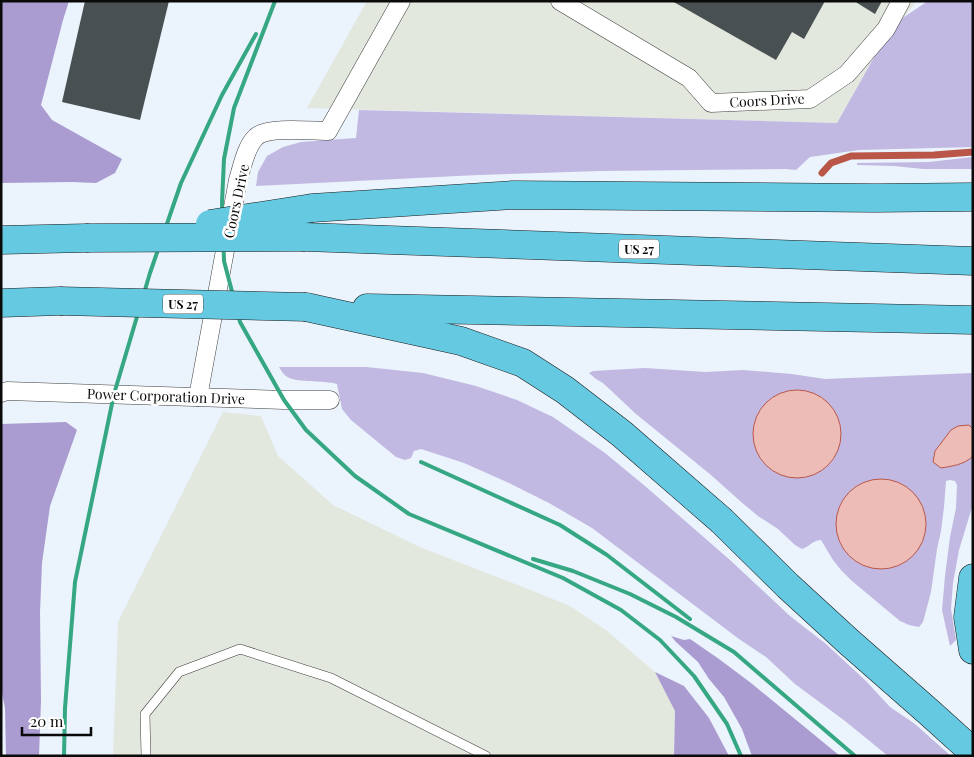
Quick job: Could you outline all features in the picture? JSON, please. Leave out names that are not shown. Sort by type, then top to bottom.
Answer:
[{"type":"highway","points":[[124,238],[312,208],[514,195],[973,197]]},
{"type":"highway","name":"US 27","points":[[1,240],[305,237],[973,260]]},
{"type":"highway","name":"US 27","points":[[1,303],[60,301],[973,320]]},
{"type":"highway","points":[[306,307],[461,341],[523,363],[566,390],[622,434],[722,521],[788,586],[973,752]]},
{"type":"highway","points":[[973,578],[968,617],[973,650]]},
{"type":"street","name":"Coors Drive","points":[[198,397],[238,180],[249,146],[257,136],[272,130],[328,131],[401,1]]},
{"type":"street","name":"Coors Drive","points":[[560,1],[689,78],[712,103],[810,99],[847,74],[886,29],[901,1]]},
{"type":"street","name":"Power Corporation Drive","points":[[1,393],[17,391],[330,400]]},
{"type":"lane","points":[[146,756],[146,714],[179,672],[240,649],[331,678],[486,756]]},
{"type":"shaded area","points":[[1,1],[69,1],[41,105],[52,120],[122,159],[115,173],[96,183],[1,183]]},
{"type":"shaded area","points":[[367,1],[917,1],[892,30],[837,123],[307,108]]},
{"type":"shaded area","points":[[928,1],[973,1],[973,147],[859,150],[810,157],[796,170],[600,171],[256,186],[258,172],[267,156],[283,147],[301,142],[356,138],[359,110],[837,123],[892,30],[904,17]]},
{"type":"shaded area","points":[[973,157],[973,169],[923,169],[857,165],[857,163],[929,162]]},
{"type":"shaded area","points":[[279,367],[366,367],[423,373],[476,386],[517,400],[553,417],[605,453],[645,486],[730,560],[790,616],[826,644],[866,681],[890,707],[915,724],[951,756],[888,756],[795,684],[766,657],[739,639],[592,528],[549,503],[464,463],[421,449],[414,451],[411,458],[405,460],[396,457],[351,420],[342,409],[337,384],[290,378]]},
{"type":"shaded area","points":[[645,368],[705,372],[743,370],[825,379],[973,373],[973,504],[959,550],[953,583],[951,609],[956,640],[950,646],[942,610],[950,537],[956,508],[957,485],[955,481],[946,481],[941,531],[931,592],[923,622],[919,627],[909,625],[900,621],[852,581],[833,560],[821,540],[815,541],[802,549],[795,545],[589,373],[593,371]]},
{"type":"shaded area","points":[[797,390],[814,394],[828,403],[837,417],[841,434],[837,451],[828,465],[814,474],[797,478],[780,474],[766,465],[757,451],[753,434],[757,417],[766,403],[780,394]]},
{"type":"shaded area","points":[[223,412],[261,416],[278,456],[333,505],[422,548],[570,606],[606,630],[655,672],[675,711],[674,756],[113,756],[118,622]]},
{"type":"shaded area","points":[[66,422],[77,430],[50,506],[42,563],[39,756],[6,756],[5,708],[1,688],[1,424]]},
{"type":"shaded area","points":[[969,425],[973,429],[973,456],[954,466],[941,468],[933,462],[935,451],[951,430],[958,426]]},
{"type":"shaded area","points":[[881,479],[898,482],[913,492],[923,507],[926,524],[923,541],[913,556],[898,566],[881,569],[864,566],[849,556],[839,541],[836,524],[839,507],[849,492],[864,482]]},
{"type":"shaded area","points":[[671,636],[684,640],[690,639],[719,659],[840,756],[752,756],[742,729],[724,697],[698,662]]},
{"type":"shaded area","points":[[655,672],[684,686],[709,718],[729,756],[674,756],[675,711]]},
{"type":"building","points":[[85,1],[169,1],[140,120],[62,102]]},
{"type":"building","points":[[672,1],[825,1],[804,39],[792,32],[776,60]]},
{"type":"building","points":[[854,1],[882,1],[875,14]]},
{"type":"waterway","points":[[822,173],[831,163],[851,156],[934,155],[973,152]]},
{"type":"railway","points":[[275,1],[234,108],[224,159],[222,202],[224,261],[240,322],[284,400],[306,430],[355,476],[409,514],[563,578],[621,610],[660,640],[694,676],[727,724],[741,756]]},
{"type":"railway","points":[[64,756],[65,708],[75,582],[114,394],[150,273],[181,183],[222,95],[256,34]]},
{"type":"railway","points":[[421,462],[560,525],[607,555],[690,619]]},
{"type":"railway","points":[[533,559],[573,571],[630,594],[676,617],[734,652],[855,756]]}]
